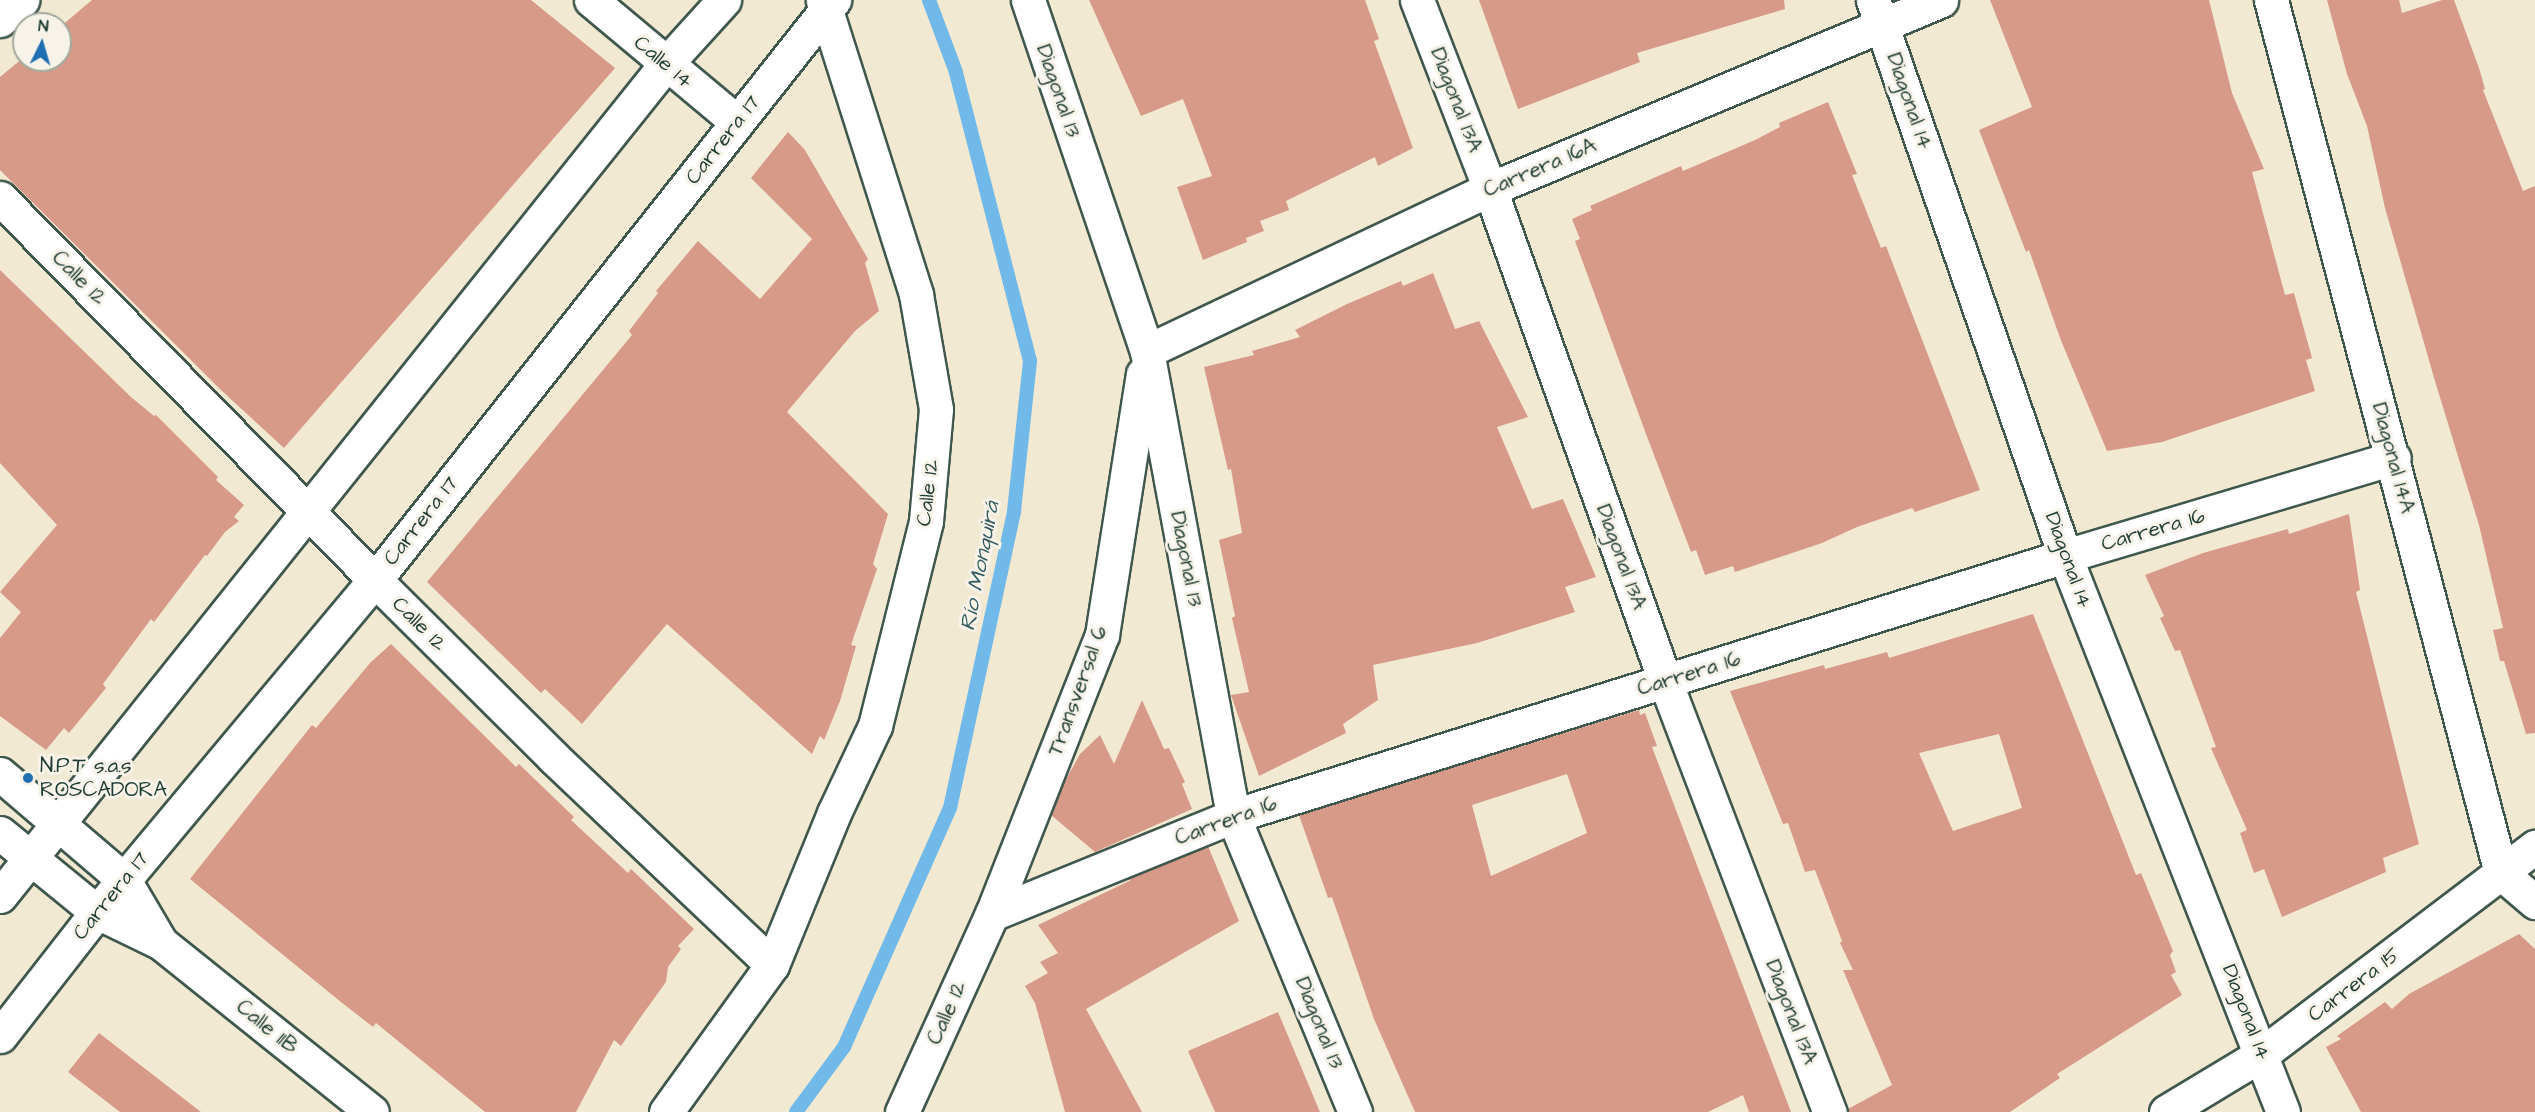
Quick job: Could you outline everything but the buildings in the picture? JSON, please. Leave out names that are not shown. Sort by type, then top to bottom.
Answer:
[{"type":"street","points":[[0,20],[22,0]]},
{"type":"street","name":"Calle 14","points":[[591,0],[665,65],[737,122]]},
{"type":"street","points":[[0,896],[665,65],[724,0]]},
{"type":"street","name":"Diagonal 13","points":[[1028,0],[1147,351],[1233,816],[1355,1112]]},
{"type":"street","name":"Diagonal 13A","points":[[1417,0],[1490,189],[1665,681],[1830,1112]]},
{"type":"street","name":"Carrera 16A","points":[[1147,351],[1490,189],[1878,13],[1941,0]]},
{"type":"street","name":"Diagonal 14A","points":[[2271,0],[2394,458],[2501,873]]},
{"type":"street","name":"Carrera 17","points":[[0,1036],[97,912],[375,580],[737,122],[828,3]]},
{"type":"street","name":"Calle 12","points":[[666,1112],[772,965],[834,813],[875,726],[926,521],[936,409],[916,294],[828,3]]},
{"type":"street","name":"Diagonal 14","points":[[1878,13],[2065,556],[2283,1112]]},
{"type":"street","name":"Calle 12","points":[[0,198],[308,509],[375,580],[553,757],[772,965]]},
{"type":"street","name":"Transversal 6","points":[[992,914],[1102,635],[1147,351]]},
{"type":"street","name":"Carrera 16","points":[[992,914],[1233,816],[2065,556],[2394,458]]},
{"type":"street","name":"Calle 11B","points":[[0,774],[124,880],[161,943]]},
{"type":"street","name":"Calle 11B","points":[[0,832],[97,912],[161,943],[372,1112]]},
{"type":"street","name":"Carrera 15","points":[[2166,1112],[2262,1054],[2535,847]]},
{"type":"street","points":[[2501,873],[2535,902]]},
{"type":"street","name":"Calle 12","points":[[902,1112],[992,914]]},
{"type":"waterway","name":"Río Monquirá","points":[[796,1112],[844,1047],[950,808],[1014,511],[1030,361],[956,72],[929,0]]},
{"type":"place","name":"N.P.T s.a.s ROSCADORA","points":[[28,778]]}]
